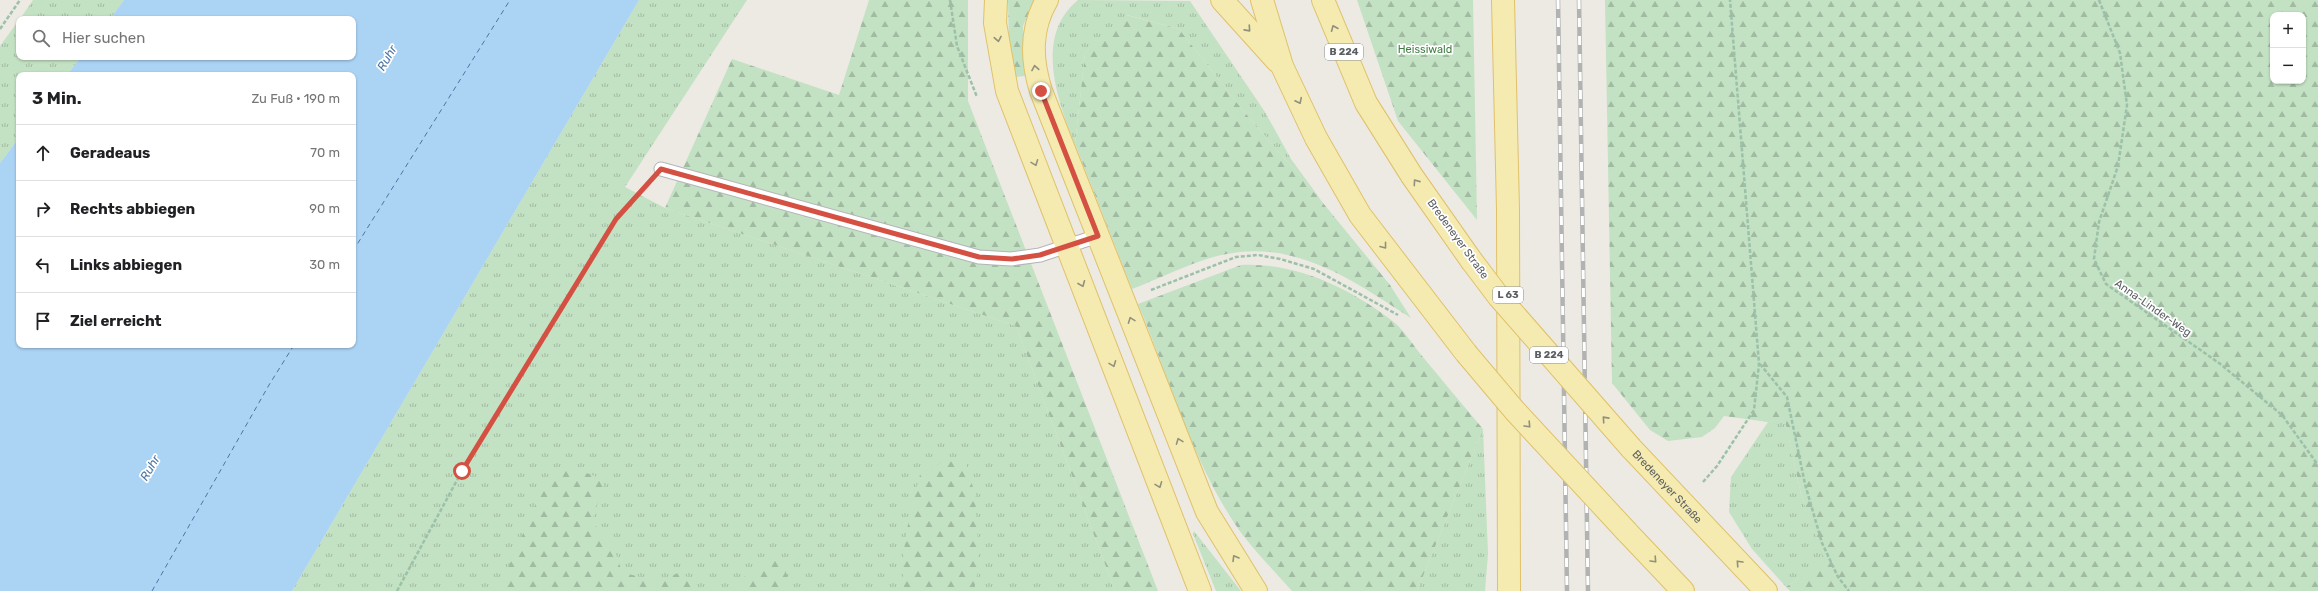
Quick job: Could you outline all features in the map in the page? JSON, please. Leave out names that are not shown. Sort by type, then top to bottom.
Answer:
[{"type":"main road","points":[[996,0],[995,23],[1007,91],[1200,591]]},
{"type":"main road","points":[[1047,0],[1040,13],[1035,31],[1033,49],[1035,72],[1207,512],[1256,591]]},
{"type":"main road","points":[[1222,0],[1282,66]]},
{"type":"main road","points":[[1262,0],[1282,66],[1316,138],[1360,215],[1466,353],[1515,411],[1683,591]]},
{"type":"main road","name":"Bredeneyer Straße","points":[[1323,0],[1366,103],[1412,176],[1471,260],[1564,373],[1631,448],[1766,591]]},
{"type":"main road","name":"L 63","points":[[1503,0],[1508,209],[1509,591]]},
{"type":"lane","points":[[661,169],[979,257],[1012,259],[1040,255],[1098,236]]},
{"type":"path","points":[[0,29],[20,0]]},
{"type":"path","points":[[1684,503],[1717,466],[1754,410],[1759,364],[1730,0]]},
{"type":"path","name":"Anna-Linder-Weg","points":[[2099,0],[2120,53],[2127,105],[2118,166],[2098,222],[2094,259],[2102,278],[2106,284],[2219,363],[2282,415],[2318,465]]},
{"type":"path","points":[[397,591],[462,471],[616,219],[661,169]]},
{"type":"path","points":[[1144,293],[1236,257],[1258,255],[1280,259],[1314,269],[1399,315]]},
{"type":"path","points":[[1759,364],[1787,397],[1805,484],[1822,543],[1838,577],[1849,591]]},
{"type":"green space","points":[[33,0],[124,0],[112,16],[22,16]]},
{"type":"green space","points":[[639,0],[747,0],[625,187],[665,208],[1016,326],[1115,591],[292,591]]},
{"type":"green space","points":[[869,0],[968,0],[968,101],[1158,591],[1115,591],[1016,326],[665,208],[732,59],[839,95]]},
{"type":"green space","points":[[1008,0],[1034,0],[1023,26],[1025,76],[1016,77],[1009,44]]},
{"type":"green space","points":[[1078,0],[1190,1],[1265,112],[1291,159],[1323,203],[1241,108],[1179,29],[1127,15],[1085,53],[1075,144],[1056,89],[1053,69],[1053,50],[1056,32],[1064,15]]},
{"type":"green space","name":"Heissiwald","points":[[1357,0],[1473,0],[1477,220],[1398,121]]},
{"type":"green space","points":[[1605,0],[2318,0],[2318,591],[1790,591],[1786,587],[1824,561],[1801,494],[1785,421],[1768,422],[1724,416],[1715,428],[1702,437],[1668,441],[1650,430],[1612,383]]},
{"type":"green space","points":[[1126,15],[1179,29],[1241,108],[1323,203],[1390,285],[1411,318],[1341,275],[1316,264],[1292,256],[1266,252],[1238,252],[1210,258],[1132,289],[1075,144],[1085,53]]},
{"type":"green space","points":[[16,24],[16,60],[79,60],[69,72],[16,72],[16,142],[0,163],[0,46]]},
{"type":"green space","points":[[1241,265],[1262,265],[1303,273],[1322,280],[1361,299],[1395,323],[1402,330],[1483,429],[1417,591],[1292,591],[1248,542],[1219,499],[1193,445],[1138,304]]},
{"type":"green space","points":[[1785,420],[1801,494],[1825,561],[1786,587],[1752,549],[1729,512],[1731,477],[1768,422]]},
{"type":"green space","points":[[1483,429],[1488,554],[1485,591],[1417,591]]},
{"type":"green space","points":[[965,461],[975,494],[979,563],[974,591],[904,591],[903,561],[907,531],[921,471],[944,462]]},
{"type":"green space","points":[[552,467],[571,467],[605,480],[592,521],[614,548],[622,572],[657,582],[678,573],[690,578],[694,591],[498,591]]},
{"type":"green space","points":[[1194,531],[1241,591],[1216,591],[1193,534]]},
{"type":"green space","points":[[781,556],[789,582],[787,591],[731,591],[748,573]]},
{"type":"water","name":"Ruhr","points":[[124,0],[639,0],[292,591],[0,591],[0,163],[16,142],[16,348],[356,348],[356,72],[69,72],[79,60],[356,60],[356,16],[112,16]]},
{"type":"ferry route","points":[[356,246],[510,0]]},
{"type":"ferry route","points":[[152,591],[269,385],[292,348]]},
{"type":"railway","points":[[1558,0],[1567,591]]},
{"type":"railway","points":[[1579,0],[1588,591]]},
{"type":"route","points":[[462,471],[616,219],[661,169],[979,257],[1012,259],[1040,255],[1098,236],[1041,91]]}]
